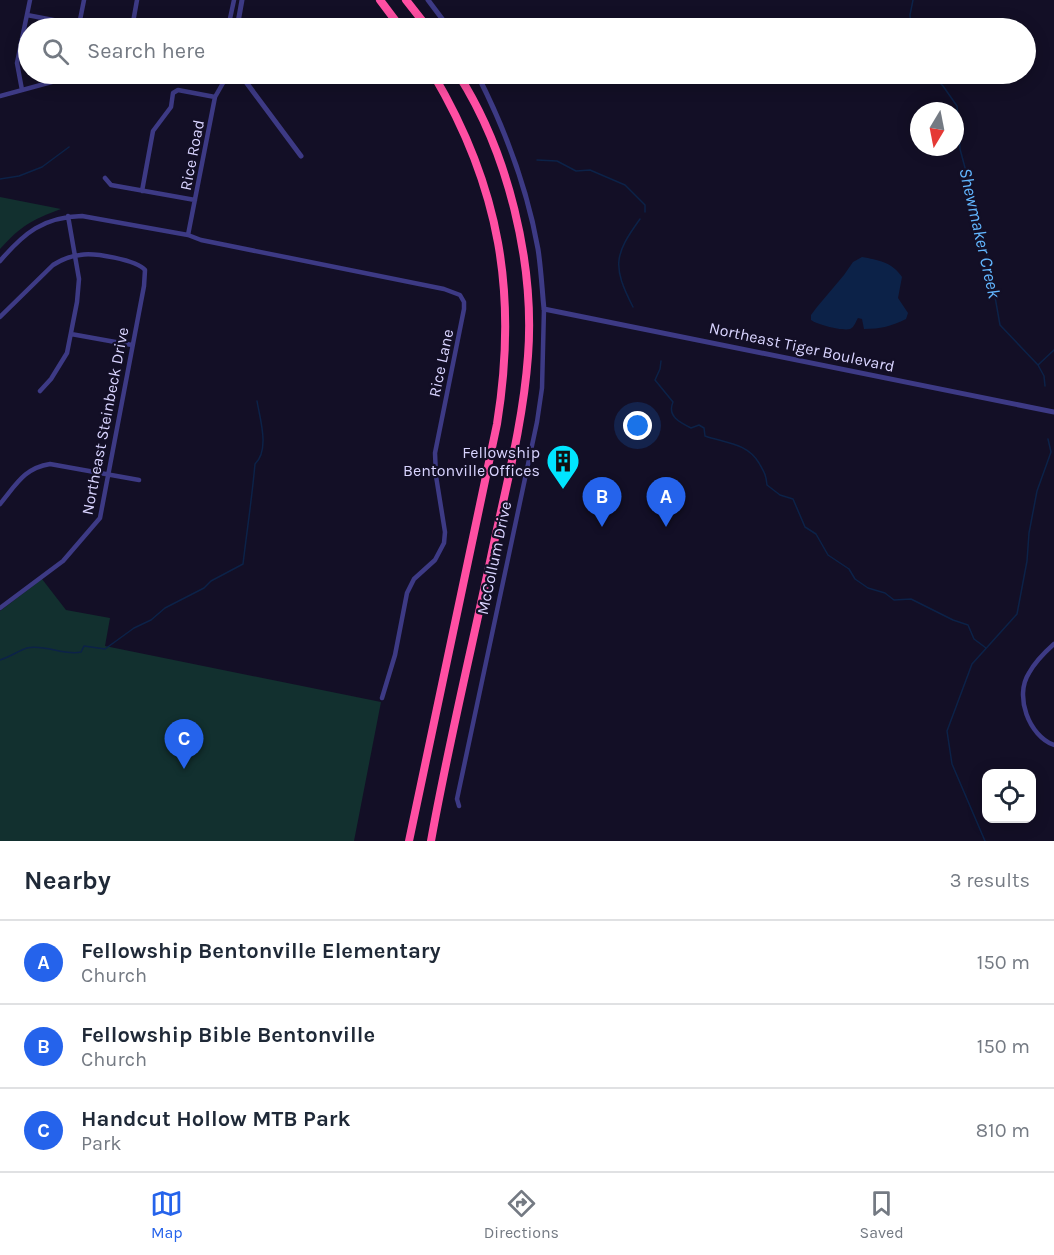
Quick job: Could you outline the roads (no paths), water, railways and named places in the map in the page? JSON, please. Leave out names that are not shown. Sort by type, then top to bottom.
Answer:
[{"type":"highway","points":[[380,0],[394,18]]},
{"type":"highway","points":[[406,0],[420,18]]},
{"type":"highway","points":[[409,841],[497,424],[504,383],[507,341],[502,258],[494,217],[483,177],[468,139],[439,84]]},
{"type":"highway","points":[[430,841],[517,432],[528,354],[525,275],[510,197],[484,123],[463,84]]},
{"type":"street","points":[[26,18],[30,0]]},
{"type":"street","points":[[80,18],[84,0]]},
{"type":"street","points":[[134,18],[137,0]]},
{"type":"street","points":[[230,18],[234,0]]},
{"type":"street","points":[[239,18],[242,0]]},
{"type":"street","points":[[428,0],[442,18]]},
{"type":"street","points":[[27,15],[43,18]]},
{"type":"street","points":[[21,84],[22,90]]},
{"type":"street","points":[[0,96],[44,84]]},
{"type":"street","name":"Rice Road","points":[[188,235],[215,97],[222,84]]},
{"type":"street","points":[[247,84],[301,156]]},
{"type":"street","name":"McCollum Drive","points":[[459,806],[457,799],[537,422],[542,388],[544,309],[538,250],[526,193],[502,126],[482,84]]},
{"type":"street","points":[[142,191],[153,131],[171,107],[173,93],[178,90],[215,97]]},
{"type":"street","points":[[105,178],[111,185],[195,200]]},
{"type":"street","points":[[0,261],[28,232],[40,225],[68,216],[82,216],[188,235]]},
{"type":"street","points":[[40,391],[51,379],[67,353],[71,334],[79,279],[68,216]]},
{"type":"street","name":"Rice Lane","points":[[188,235],[201,240],[453,291],[460,295],[464,302],[434,463],[444,519],[444,543],[435,560],[414,579],[406,593],[395,656],[382,698]]},
{"type":"street","name":"Northeast Steinbeck Drive","points":[[0,608],[58,565],[96,524],[101,514],[146,276],[143,267],[136,263],[89,254],[75,256]]},
{"type":"street","points":[[0,317],[53,265],[75,256]]},
{"type":"street","name":"Northeast Tiger Boulevard","points":[[544,309],[1054,412]]},
{"type":"street","points":[[71,334],[132,345]]},
{"type":"street","points":[[0,504],[27,472],[34,467],[50,464],[139,480]]},
{"type":"street","points":[[1054,644],[1027,674],[1022,700],[1031,725],[1045,742],[1054,745]]},
{"type":"water","points":[[862,257],[889,265],[902,277],[898,298],[908,313],[906,319],[886,327],[864,329],[862,319],[858,318],[850,329],[830,327],[811,320],[811,315],[853,262]]},
{"type":"waterway","name":"Shewmaker Creek","points":[[910,18],[913,0]]},
{"type":"waterway","name":"Shewmaker Creek","points":[[941,84],[957,106],[960,149],[986,246],[1000,325],[1038,365],[1044,376],[1045,386]]},
{"type":"waterway","points":[[0,179],[19,176],[42,167],[69,147]]},
{"type":"waterway","points":[[537,160],[557,161],[576,171],[590,170],[625,185],[645,205],[645,212]]},
{"type":"waterway","points":[[633,307],[622,281],[619,261],[625,242],[640,219]]},
{"type":"waterway","points":[[1038,365],[1054,350]]},
{"type":"waterway","points":[[661,361],[655,380],[673,402],[672,411],[675,418],[691,428],[699,425],[704,428],[705,436],[735,445],[754,456],[762,469],[767,485],[780,495],[793,499],[805,527],[816,534],[828,555],[849,569],[855,579],[868,588],[885,593],[894,600],[911,599],[968,625],[974,639],[986,648]]},
{"type":"waterway","points":[[0,660],[34,647],[75,653],[81,652],[84,646],[105,649],[134,628],[151,620],[165,608],[243,564],[255,464],[260,458],[263,443],[257,401]]},
{"type":"waterway","name":"Shewmaker Creek","points":[[985,841],[952,764],[947,731],[972,664],[1017,614],[1037,491],[1051,452],[1048,439]]},
{"type":"place","name":"Fellowship Bentonville Offices","points":[[563,490]]},
{"type":"place","name":"Fellowship Bible Bentonville","points":[[602,527]]},
{"type":"place","name":"Fellowship Bentonville Elementary","points":[[666,527]]},
{"type":"place","name":"Handcut Hollow MTB Park","points":[[184,769]]}]
